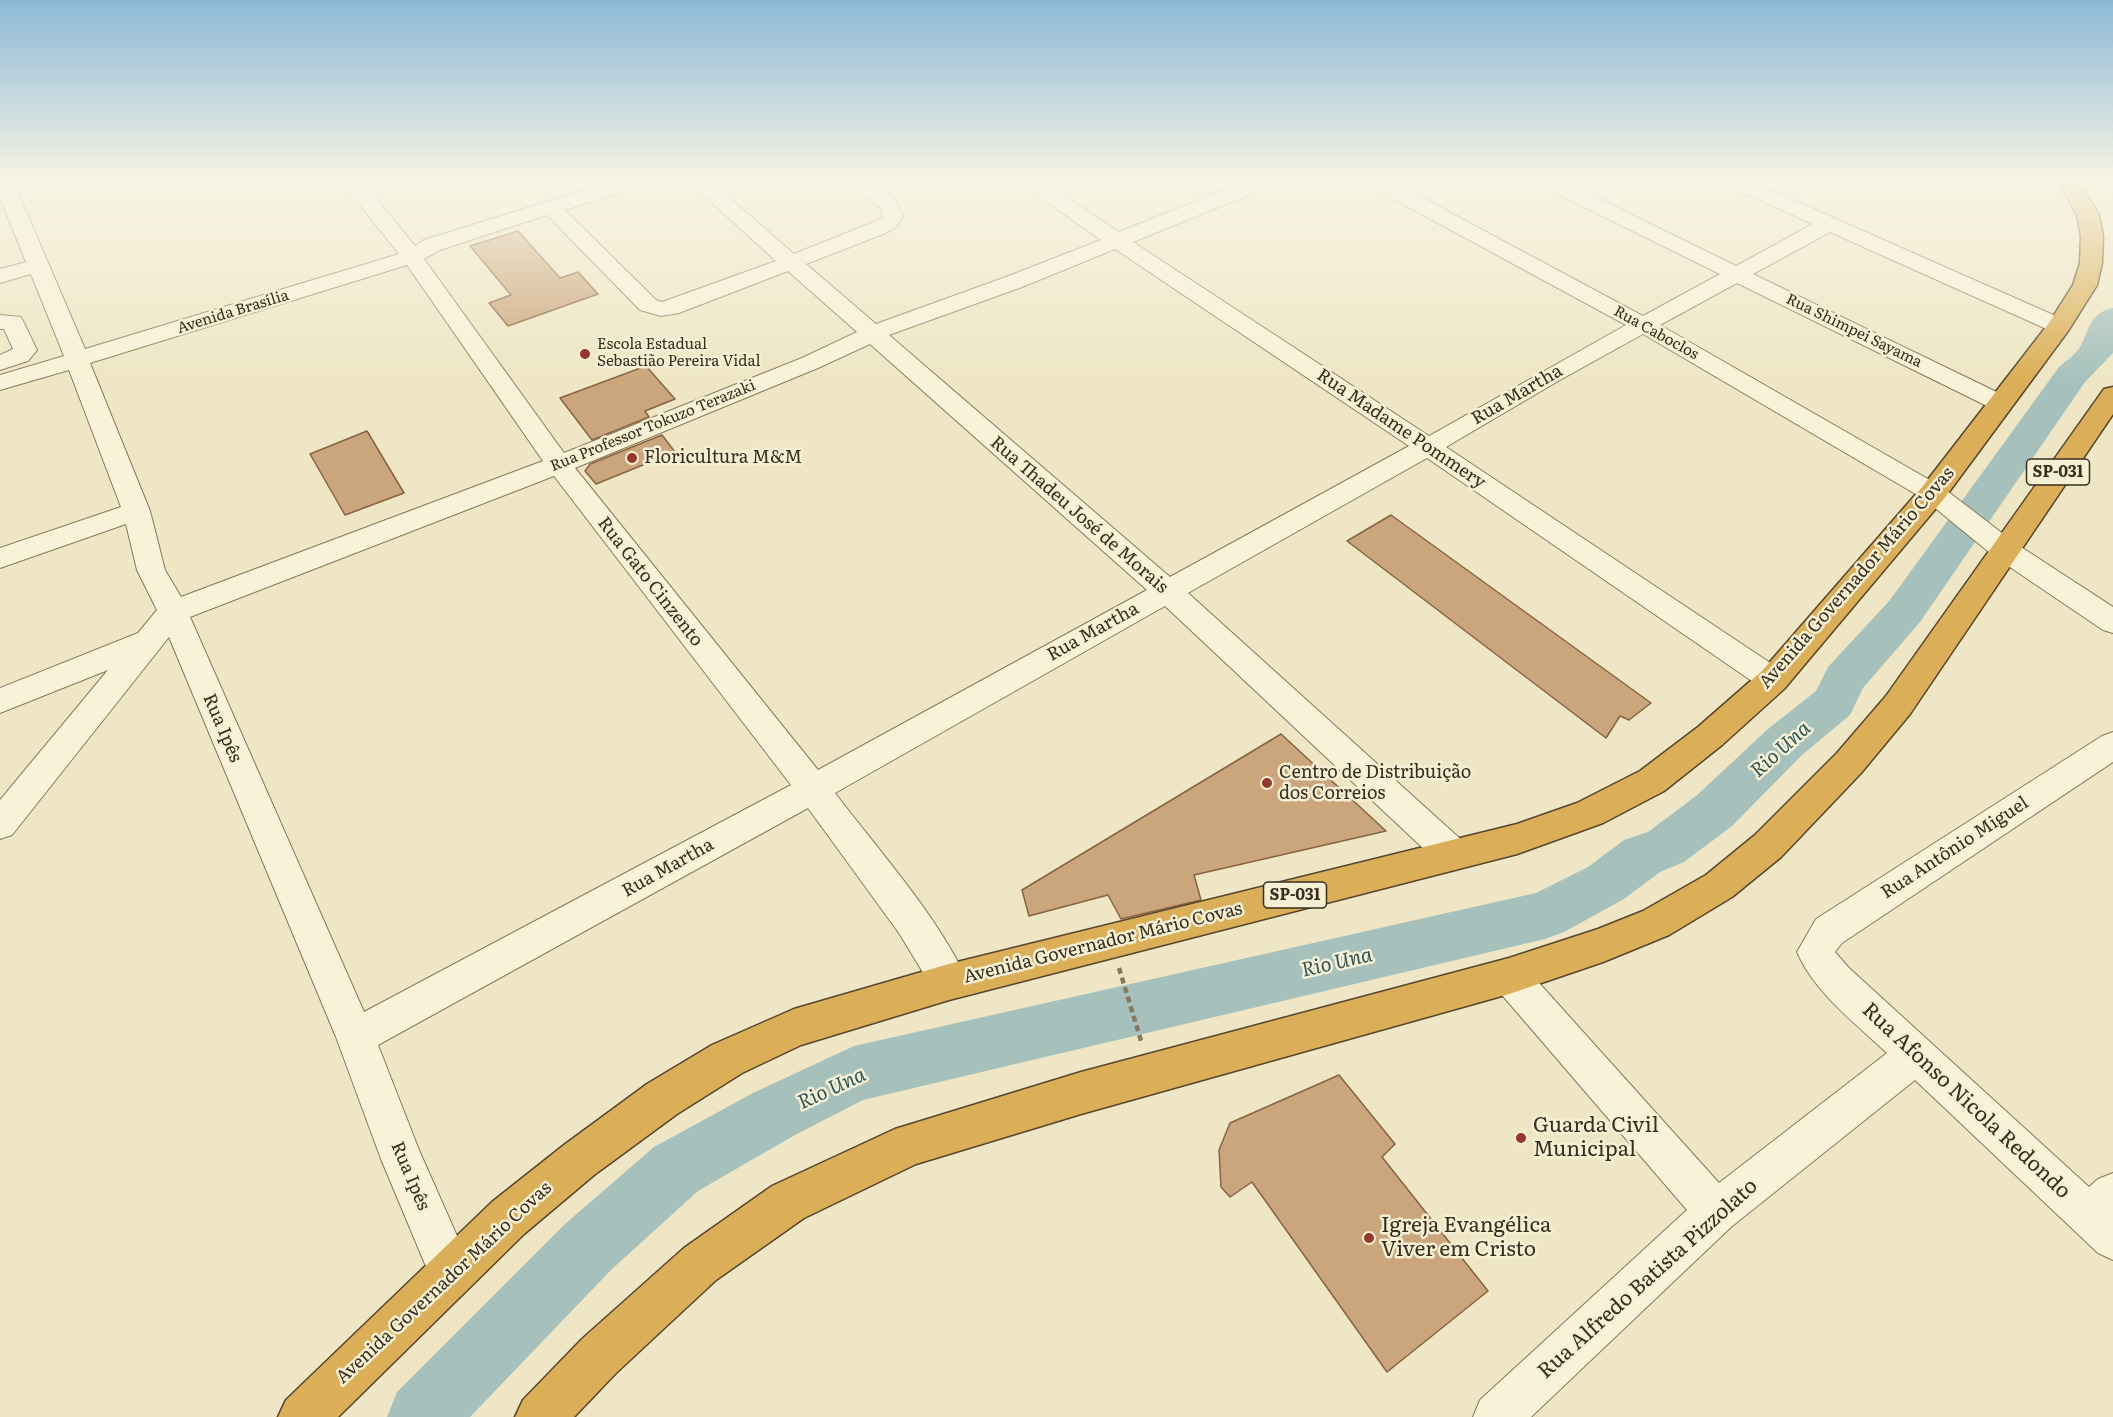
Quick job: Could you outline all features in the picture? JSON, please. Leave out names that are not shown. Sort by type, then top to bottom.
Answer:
[{"type":"highway","name":"Avenida Governador Mário Covas","points":[[303,1417],[508,1218],[579,1160],[662,1099],[727,1059],[794,1028],[949,982],[1516,839],[1590,813],[1652,781],[1710,736],[1773,680],[1939,497],[2000,403],[2059,326],[2085,285],[2091,263],[2092,247]]},
{"type":"highway","name":"SP-031","points":[[540,1417],[599,1356],[700,1264],[788,1202],[910,1144],[1091,1090],[1509,976],[1603,945],[1656,923],[1719,886],[1768,846],[1849,763],[1898,705],[1993,541],[2113,395]]},
{"type":"street","name":"Rua Ipês","points":[[29,247],[77,359],[136,511],[151,570],[166,596],[355,1038],[402,1159],[451,1272]]},
{"type":"street","name":"Rua Gato Cinzento","points":[[404,247],[559,465],[813,789],[912,922],[949,982]]},
{"type":"street","name":"Avenida Brasília","points":[[0,383],[412,257],[428,247]]},
{"type":"street","points":[[590,247],[654,308],[670,308],[831,247]]},
{"type":"street","name":"Rua Thadeu José de Morais","points":[[774,247],[1167,591],[1454,855]]},
{"type":"street","name":"Rua Professor Tokuzo Terazaki","points":[[172,612],[559,465],[810,363],[871,334],[1101,247]]},
{"type":"street","name":"Rua Madame Pommery","points":[[1126,247],[1773,680]]},
{"type":"street","name":"Rua Caboclos","points":[[1499,247],[1779,402],[1939,497],[1993,541],[2113,622]]},
{"type":"street","name":"Rua Shimpei Sayama","points":[[1681,247],[2000,403]]},
{"type":"street","name":"Rua Martha","points":[[355,1038],[813,789],[1643,325],[1788,247]]},
{"type":"street","points":[[1881,247],[2059,326]]},
{"type":"street","points":[[0,276],[38,265]]},
{"type":"street","points":[[0,322],[13,322],[25,350],[20,356],[0,363]]},
{"type":"street","points":[[0,558],[136,511]]},
{"type":"street","points":[[0,825],[172,612]]},
{"type":"street","points":[[0,701],[152,639]]},
{"type":"street","name":"Rua Antônio Miguel","points":[[1821,963],[1815,952],[1829,931],[2113,745]]},
{"type":"street","name":"Rua Afonso Nicola Redondo","points":[[1821,963],[1915,1055],[2105,1216]]},
{"type":"street","points":[[1509,976],[1716,1212]]},
{"type":"street","name":"Rua Alfredo Batista Pizzolato","points":[[1497,1417],[1716,1212],[1915,1055]]},
{"type":"path","points":[[1126,989],[1144,1050]]},
{"type":"building","points":[[471,247],[532,247],[560,278],[578,272],[598,294],[508,326],[489,303],[511,295]]},
{"type":"building","points":[[646,366],[675,399],[645,411],[649,417],[592,440],[560,398]]},
{"type":"building","points":[[367,431],[404,493],[345,515],[310,454]]},
{"type":"building","name":"Floricultura M&M","points":[[662,435],[675,452],[596,484],[585,471],[590,464]]},
{"type":"building","points":[[1391,515],[1651,703],[1629,720],[1620,716],[1606,738],[1347,541]]},
{"type":"building","name":"Centro de Distribuição dos Correios","points":[[1281,734],[1386,831],[1194,875],[1201,900],[1121,919],[1108,895],[1029,916],[1022,890]]},
{"type":"building","name":"Igreja Evangélica Viver em Cristo","points":[[1339,1075],[1395,1144],[1382,1157],[1488,1291],[1387,1372],[1252,1182],[1230,1197],[1221,1187],[1219,1150],[1230,1123]]},
{"type":"waterway","name":"Rio Una","points":[[422,1417],[588,1247],[676,1169],[774,1114],[854,1074],[1545,915],[1606,883],[1642,856],[1666,847],[1714,811],[1785,742],[1834,702],[1844,679],[1905,611],[2072,375],[2096,352],[2105,327],[2113,318]]},
{"type":"place","name":"Escola Estadual Sebastião Pereira Vidal","points":[[585,354]]},
{"type":"place","name":"Floricultura M&M","points":[[632,458]]},
{"type":"place","name":"Centro de Distribuição dos Correios","points":[[1267,783]]},
{"type":"place","name":"Guarda Civil Municipal","points":[[1521,1138]]},
{"type":"place","name":"Igreja Evangélica Viver em Cristo","points":[[1369,1238]]}]
